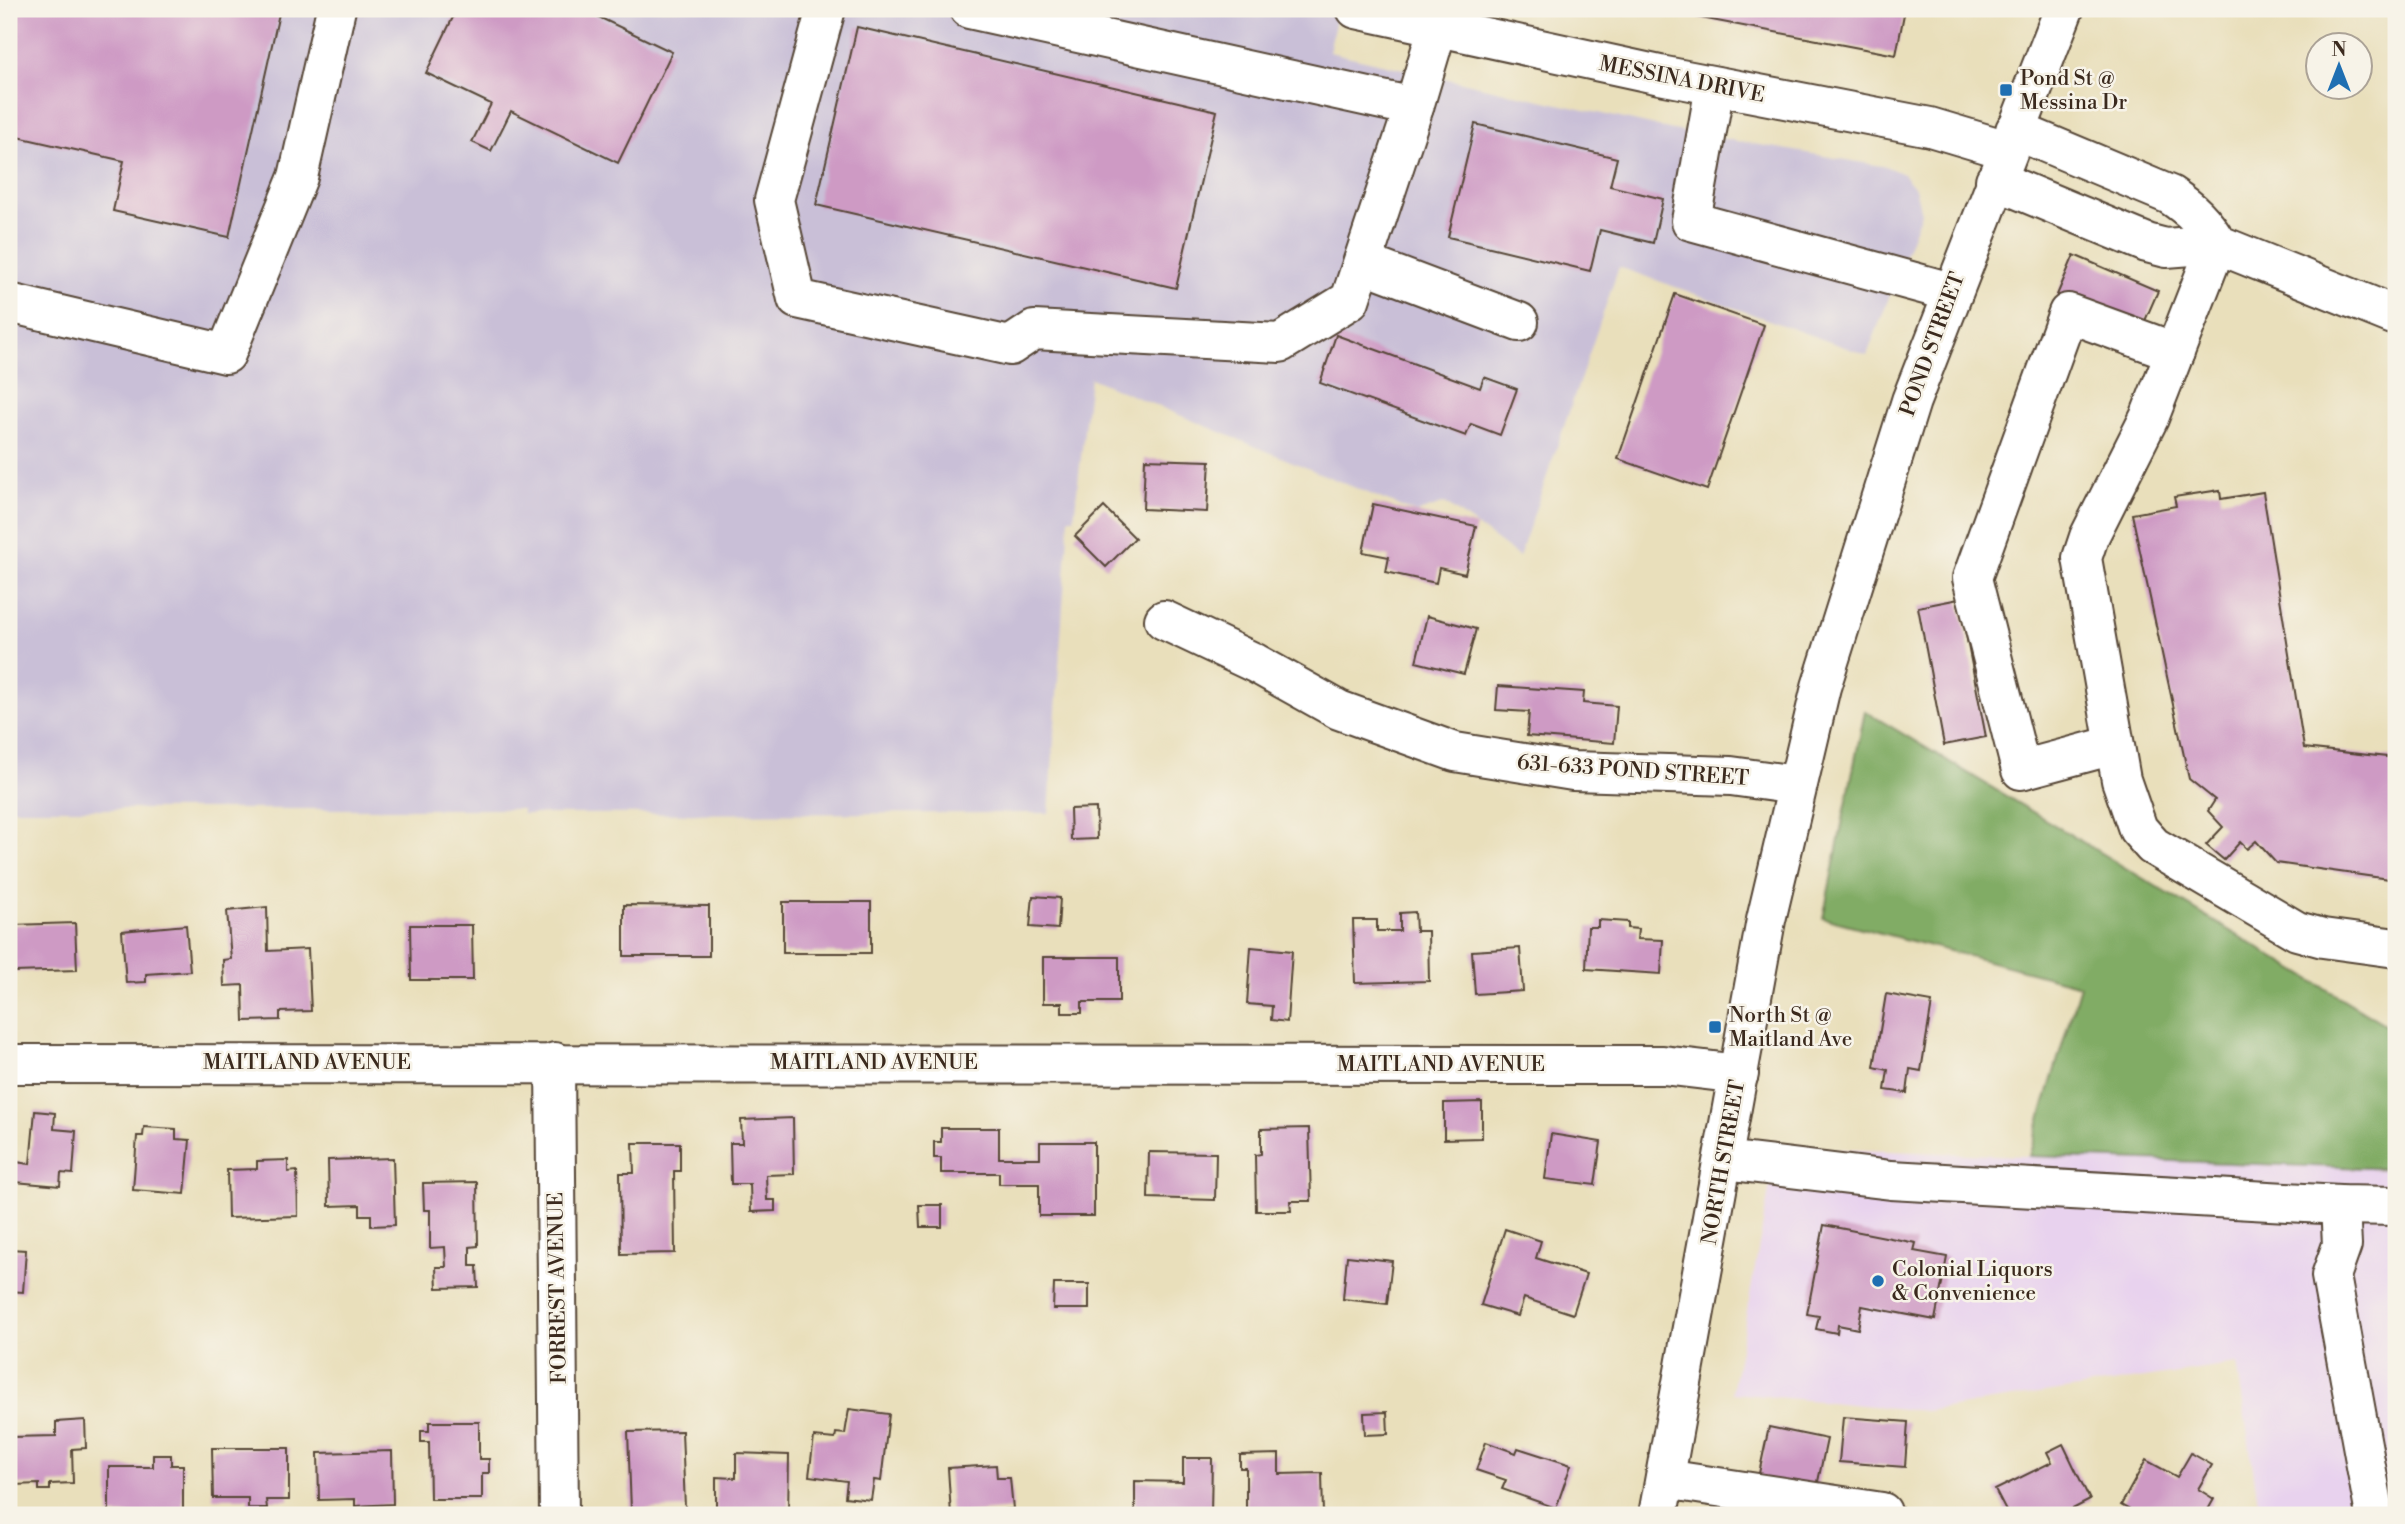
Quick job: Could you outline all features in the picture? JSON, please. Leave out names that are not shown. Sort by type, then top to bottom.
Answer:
[{"type":"street","points":[[9,303],[226,354],[298,177],[336,9]]},
{"type":"street","points":[[826,9],[774,200],[797,299],[1010,346],[1034,330],[1280,342],[1350,300],[1438,26]]},
{"type":"street","points":[[968,9],[1414,107]]},
{"type":"street","name":"MESSINA DRIVE","points":[[1356,9],[1715,86],[1930,127],[2005,153]]},
{"type":"street","name":"POND STREET","points":[[1821,687],[1890,461],[1951,292],[2064,9]]},
{"type":"street","points":[[1715,86],[1690,221],[1951,292]]},
{"type":"street","points":[[2005,153],[2147,243],[2166,248],[2217,244],[2396,316]]},
{"type":"street","points":[[2005,153],[2170,195],[2191,209],[2208,228],[2217,244]]},
{"type":"street","points":[[2217,244],[2135,450],[2089,537],[2082,558],[2127,805],[2138,829],[2153,846],[2297,930],[2323,938],[2396,948]]},
{"type":"street","points":[[1363,262],[1519,322]]},
{"type":"street","points":[[2114,745],[2021,771],[1972,578],[2068,313],[2175,352]]},
{"type":"street","name":"631-633 POND STREET","points":[[1164,620],[1255,663],[1339,710],[1455,752],[1573,771],[1731,776],[1796,785]]},
{"type":"street","name":"NORTH STREET","points":[[1662,1497],[1766,920],[1821,687]]},
{"type":"street","name":"FORREST AVENUE","points":[[555,1062],[559,1515]]},
{"type":"street","name":"MAITLAND AVENUE","points":[[9,1063],[1663,1065],[1739,1074]]},
{"type":"street","points":[[1724,1160],[1891,1180],[2396,1206]]},
{"type":"street","points":[[2340,1205],[2342,1245],[2331,1276],[2375,1515]]},
{"type":"street","points":[[1662,1497],[1882,1512]]},
{"type":"shaded area","points":[[9,9],[1338,9],[1329,52],[1673,130],[1887,167],[1903,174],[1915,188],[1921,213],[1867,355],[1619,267],[1519,557],[1445,503],[1416,513],[1090,378],[1074,518],[1069,518],[1049,813],[522,814],[522,809],[9,809]]},
{"type":"shaded area","points":[[1777,1147],[2396,1170],[2396,1515],[2260,1515],[2237,1364],[1926,1411],[1732,1393]]},
{"type":"green space","points":[[1865,711],[2396,1031],[2396,1169],[2029,1156],[2080,985],[1823,918]]},
{"type":"building","points":[[9,9],[280,9],[229,237],[113,211],[124,161],[9,135]]},
{"type":"building","points":[[457,9],[582,9],[672,52],[618,163],[511,111],[491,151],[472,142],[491,104],[426,73]]},
{"type":"building","points":[[1654,9],[1905,9],[1896,55]]},
{"type":"building","points":[[857,27],[1217,111],[1176,288],[816,205]]},
{"type":"building","points":[[1475,124],[1617,158],[1610,186],[1663,199],[1653,243],[1600,230],[1590,271],[1448,237]]},
{"type":"building","points":[[2074,255],[2158,291],[2141,330],[2057,295]]},
{"type":"building","points":[[1675,294],[1764,325],[1707,490],[1618,459]]},
{"type":"building","points":[[1336,335],[1480,388],[1484,377],[1517,389],[1500,435],[1471,424],[1466,436],[1320,383]]},
{"type":"building","points":[[1145,459],[1210,461],[1207,512],[1143,509]]},
{"type":"building","points":[[2220,490],[2221,499],[2263,492],[2304,748],[2396,758],[2396,880],[2276,863],[2256,841],[2247,849],[2240,842],[2224,860],[2206,845],[2223,827],[2208,811],[2215,800],[2189,779],[2132,514],[2176,506],[2174,497]]},
{"type":"building","points":[[1373,504],[1476,526],[1465,574],[1439,568],[1436,583],[1386,572],[1389,557],[1363,552]]},
{"type":"building","points":[[1104,507],[1135,538],[1106,567],[1075,536]]},
{"type":"building","points":[[1959,599],[1986,737],[1944,745],[1918,607]]},
{"type":"building","points":[[1427,616],[1476,629],[1464,674],[1416,662]]},
{"type":"building","points":[[1498,686],[1584,692],[1583,703],[1617,706],[1614,743],[1527,736],[1529,712],[1496,710]]},
{"type":"building","points":[[1096,808],[1097,839],[1071,840],[1070,809]]},
{"type":"building","points":[[1033,896],[1060,898],[1058,929],[1030,927]]},
{"type":"building","points":[[783,902],[871,902],[871,953],[783,953]]},
{"type":"building","points":[[624,905],[709,906],[709,956],[624,956]]},
{"type":"building","points":[[267,907],[268,951],[308,949],[311,1011],[280,1012],[280,1020],[244,1021],[243,985],[224,986],[223,960],[231,959],[227,911]]},
{"type":"building","points":[[1415,912],[1416,931],[1428,931],[1429,981],[1355,983],[1353,920],[1377,920],[1377,931],[1400,931],[1400,913]]},
{"type":"building","points":[[1598,920],[1628,922],[1628,928],[1638,929],[1637,939],[1663,940],[1661,974],[1586,969],[1588,927],[1598,927]]},
{"type":"building","points":[[75,923],[77,970],[14,972],[12,925]]},
{"type":"building","points":[[186,925],[190,971],[146,974],[146,982],[126,983],[122,931]]},
{"type":"building","points":[[410,925],[472,925],[473,980],[411,980]]},
{"type":"building","points":[[1251,947],[1292,951],[1287,1022],[1271,1020],[1272,1006],[1247,1004]]},
{"type":"building","points":[[1520,948],[1523,991],[1475,994],[1472,951]]},
{"type":"building","points":[[1043,957],[1119,957],[1119,1002],[1082,1002],[1082,1013],[1062,1013],[1062,1003],[1043,1003]]},
{"type":"building","points":[[1886,994],[1932,1002],[1921,1071],[1910,1069],[1907,1093],[1885,1090],[1888,1070],[1874,1067]]},
{"type":"building","points":[[1482,1102],[1482,1138],[1444,1139],[1444,1103]]},
{"type":"building","points":[[35,1111],[55,1113],[54,1129],[76,1131],[73,1174],[61,1173],[60,1186],[15,1182],[16,1162],[30,1164]]},
{"type":"building","points":[[793,1118],[794,1174],[766,1175],[767,1200],[775,1200],[775,1211],[751,1212],[750,1184],[731,1184],[730,1143],[742,1143],[741,1120]]},
{"type":"building","points":[[144,1127],[176,1129],[176,1139],[190,1140],[185,1194],[133,1190],[137,1136],[143,1136]]},
{"type":"building","points":[[941,1128],[999,1128],[999,1158],[1040,1158],[1040,1142],[1094,1142],[1094,1216],[1039,1216],[1039,1184],[999,1184],[999,1173],[941,1173],[941,1158],[934,1158],[934,1142],[941,1142]]},
{"type":"building","points":[[1309,1128],[1311,1201],[1290,1201],[1291,1211],[1256,1211],[1255,1155],[1261,1154],[1261,1129]]},
{"type":"building","points":[[1551,1134],[1601,1142],[1595,1185],[1545,1179]]},
{"type":"building","points":[[633,1143],[680,1143],[680,1171],[674,1171],[675,1253],[621,1254],[620,1173],[634,1173]]},
{"type":"building","points":[[1149,1152],[1216,1153],[1215,1200],[1148,1198]]},
{"type":"building","points":[[393,1158],[395,1225],[371,1226],[371,1215],[360,1215],[360,1205],[329,1206],[328,1160]]},
{"type":"building","points":[[288,1160],[288,1172],[297,1171],[298,1216],[228,1218],[227,1170],[257,1169],[257,1161]]},
{"type":"building","points":[[477,1182],[478,1246],[470,1247],[470,1266],[477,1266],[478,1287],[437,1288],[436,1267],[446,1267],[445,1247],[430,1248],[430,1210],[424,1210],[423,1183]]},
{"type":"building","points":[[919,1205],[942,1205],[942,1227],[920,1227]]},
{"type":"building","name":"Colonial Liquors & Convenience","points":[[1824,1225],[1916,1243],[1914,1251],[1947,1257],[1935,1320],[1862,1306],[1858,1329],[1838,1325],[1837,1333],[1816,1329],[1819,1316],[1807,1314]]},
{"type":"building","points":[[1505,1229],[1541,1241],[1536,1258],[1586,1274],[1573,1314],[1524,1298],[1518,1316],[1481,1305]]},
{"type":"building","points":[[9,1249],[26,1250],[23,1292],[9,1291]]},
{"type":"building","points":[[1347,1256],[1392,1261],[1387,1304],[1343,1299]]},
{"type":"building","points":[[1054,1284],[1089,1284],[1089,1309],[1053,1309]]},
{"type":"building","points":[[849,1409],[889,1414],[881,1481],[874,1480],[871,1500],[845,1497],[847,1481],[809,1476],[814,1437],[835,1439],[836,1433],[845,1434]]},
{"type":"building","points":[[1387,1412],[1388,1434],[1365,1435],[1364,1413]]},
{"type":"building","points":[[1843,1417],[1908,1422],[1905,1467],[1839,1462]]},
{"type":"building","points":[[85,1420],[86,1448],[72,1449],[73,1483],[50,1484],[50,1490],[39,1490],[39,1484],[13,1485],[12,1464],[9,1464],[10,1437],[56,1436],[56,1422]]},
{"type":"building","points":[[429,1422],[479,1422],[479,1459],[489,1459],[489,1473],[482,1473],[482,1499],[430,1499],[429,1442],[421,1442],[421,1431],[429,1431]]},
{"type":"building","points":[[1769,1427],[1827,1439],[1816,1491],[1758,1478]]},
{"type":"building","points":[[682,1431],[685,1508],[631,1510],[628,1432]]},
{"type":"building","points":[[1486,1442],[1516,1453],[1518,1448],[1571,1465],[1556,1508],[1502,1489],[1506,1480],[1476,1470]]},
{"type":"building","points":[[2063,1444],[2090,1500],[2061,1515],[2008,1515],[1995,1490],[2052,1462],[2047,1452]]},
{"type":"building","points":[[212,1448],[289,1448],[289,1500],[266,1500],[267,1508],[248,1508],[248,1498],[213,1498]]},
{"type":"building","points":[[392,1451],[393,1504],[355,1506],[355,1499],[319,1500],[318,1453]]},
{"type":"building","points":[[736,1453],[789,1455],[788,1515],[716,1515],[716,1477],[736,1478]]},
{"type":"building","points":[[2191,1453],[2212,1465],[2198,1489],[2214,1499],[2205,1515],[2139,1515],[2121,1505],[2146,1460],[2177,1477]]},
{"type":"building","points":[[1279,1454],[1279,1474],[1322,1473],[1323,1515],[1246,1515],[1246,1468],[1240,1468],[1240,1455]]},
{"type":"building","points":[[153,1455],[171,1455],[171,1465],[183,1465],[183,1515],[109,1515],[109,1467],[153,1467]]},
{"type":"building","points":[[1183,1458],[1212,1458],[1211,1515],[1135,1515],[1135,1481],[1183,1482]]},
{"type":"building","points":[[996,1465],[997,1478],[1010,1478],[1013,1509],[951,1515],[948,1468]]},
{"type":"place","name":"Pond St @ Messina Dr","points":[[2006,90]]},
{"type":"place","name":"North St @ Maitland Ave","points":[[1715,1027]]},
{"type":"place","name":"Colonial Liquors & Convenience","points":[[1878,1281]]}]
